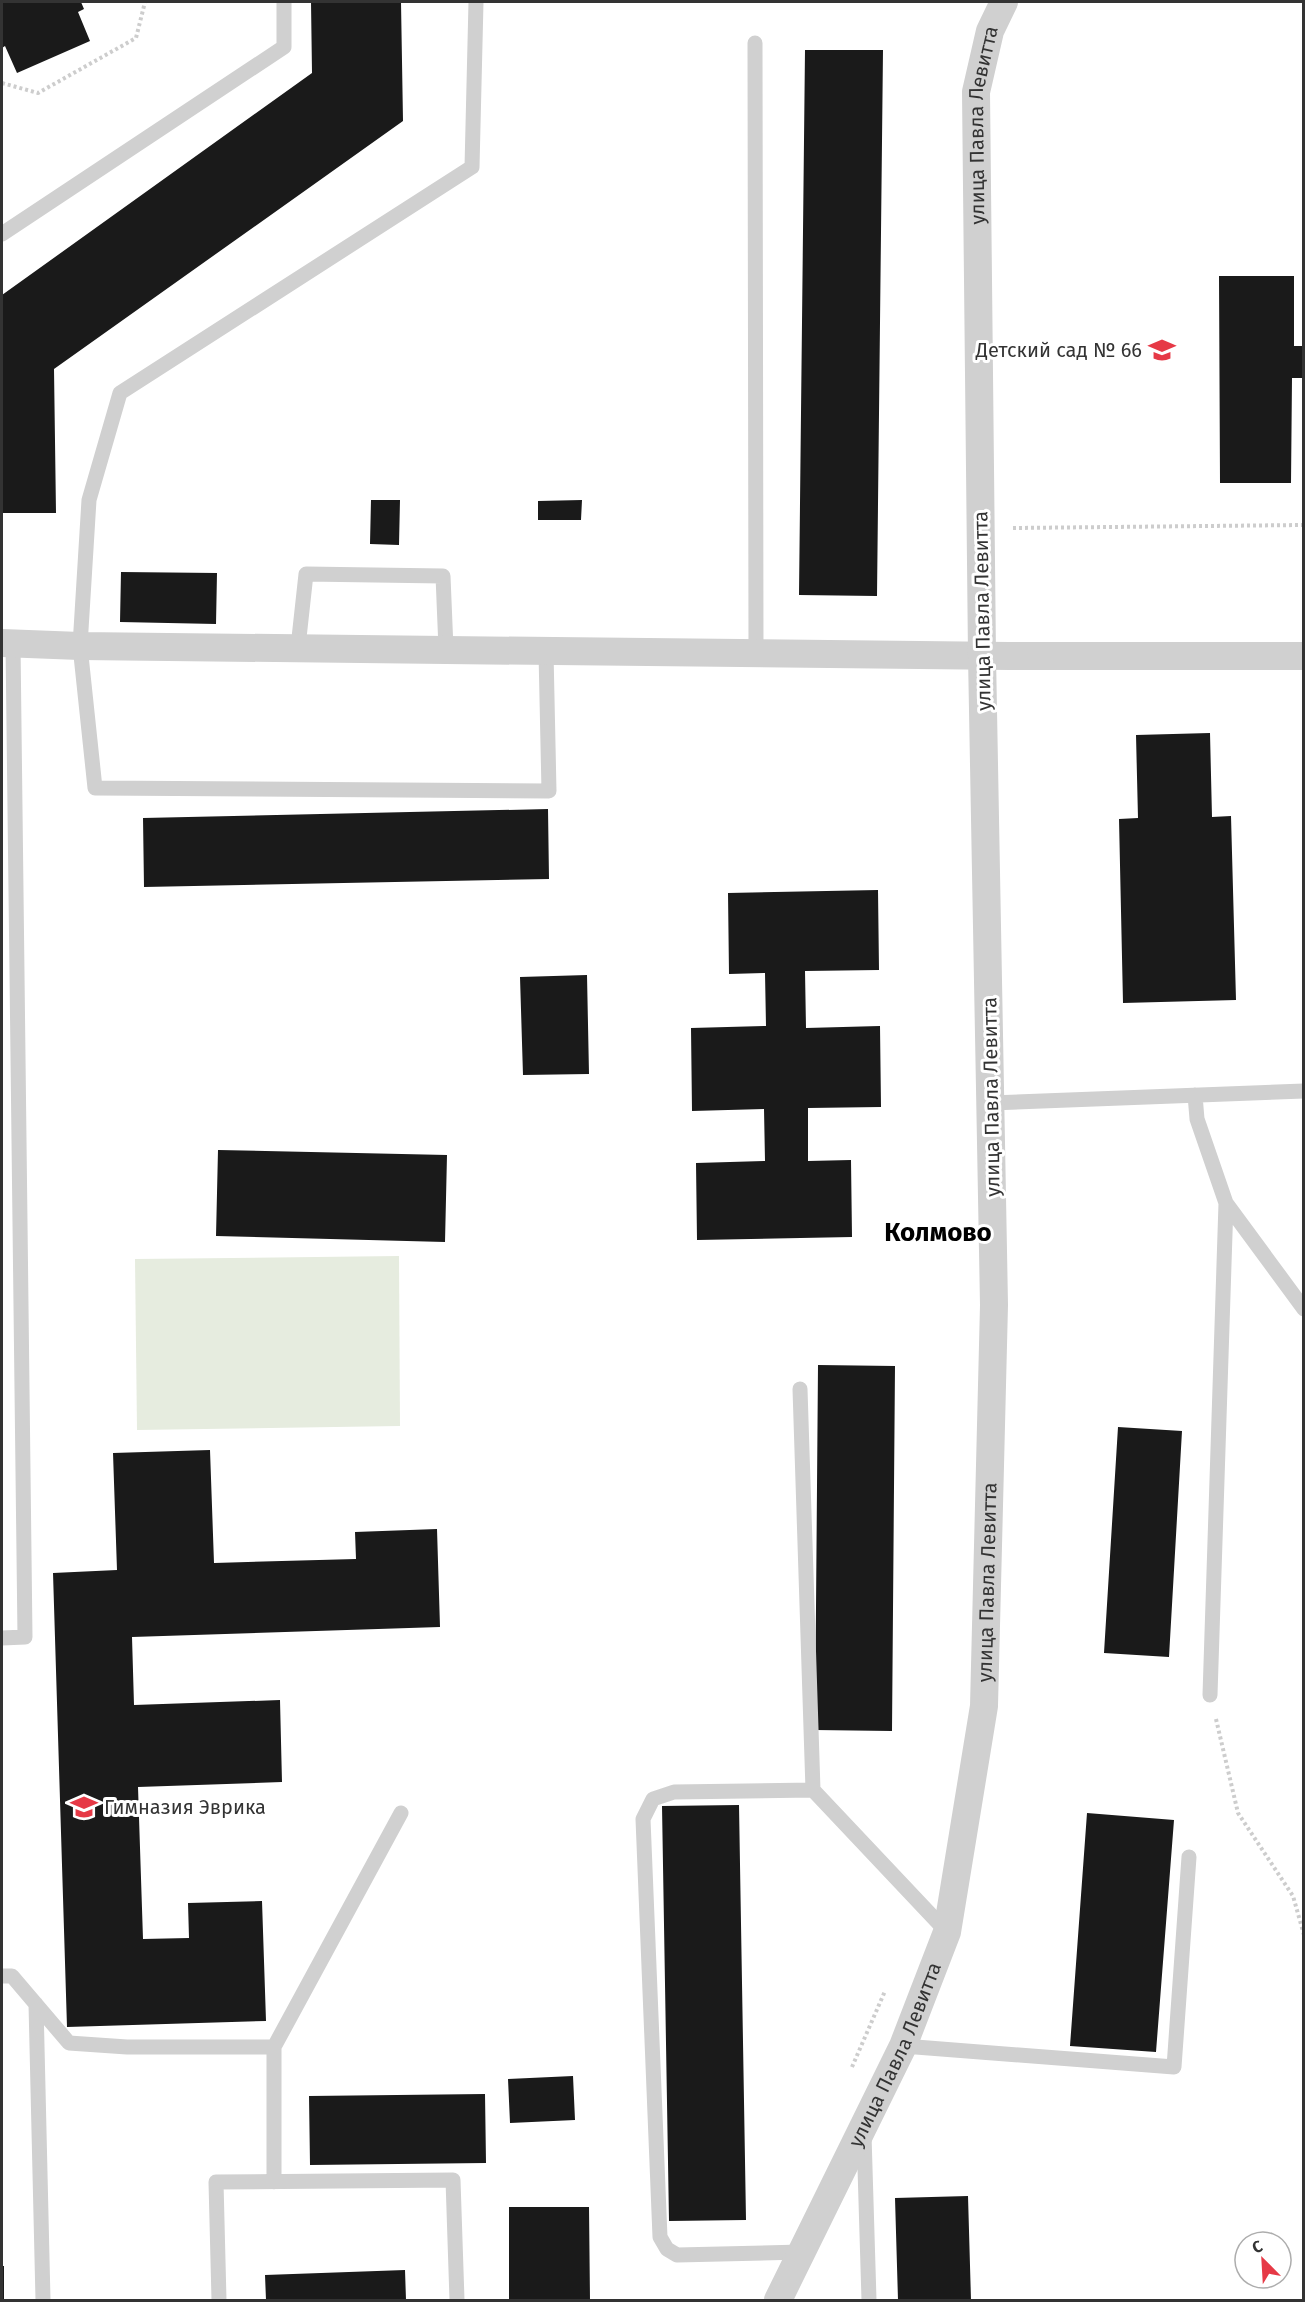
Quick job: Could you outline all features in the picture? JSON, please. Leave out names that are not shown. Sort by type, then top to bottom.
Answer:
[{"type":"street","name":"улица Павла Левитта","points":[[778,2301],[903,2046],[947,1932],[984,1706],[994,1305],[982,656],[976,92],[990,31],[1004,2]]},
{"type":"street","points":[[7,643],[80,646],[982,656],[1304,656]]},
{"type":"lane","points":[[2,234],[284,47],[284,2]]},
{"type":"lane","points":[[476,2],[472,167],[120,393],[89,500],[80,646],[94,788],[549,791],[546,651]]},
{"type":"lane","points":[[755,43],[756,653]]},
{"type":"lane","points":[[298,647],[306,574],[443,576],[446,649]]},
{"type":"lane","points":[[2,1638],[25,1637],[7,643]]},
{"type":"lane","points":[[992,1103],[1304,1091]]},
{"type":"lane","points":[[1195,1095],[1197,1119],[1226,1203],[1304,1309]]},
{"type":"lane","points":[[1210,1695],[1226,1203]]},
{"type":"lane","points":[[800,1389],[813,1790],[947,1932]]},
{"type":"lane","points":[[802,2252],[677,2255],[667,2249],[660,2237],[643,1819],[653,1799],[674,1792],[813,1790]]},
{"type":"lane","points":[[274,2182],[274,2047],[401,1813]]},
{"type":"lane","points":[[903,2046],[1174,2067],[1189,1857]]},
{"type":"lane","points":[[2,1976],[12,1976],[69,2043],[127,2047],[274,2047]]},
{"type":"lane","points":[[36,2004],[43,2301]]},
{"type":"lane","points":[[864,2126],[869,2301]]},
{"type":"lane","points":[[219,2301],[216,2182],[453,2180],[457,2301]]},
{"type":"path","points":[[2,83],[38,93],[136,38],[145,2]]},
{"type":"path","points":[[1007,528],[1304,525]]},
{"type":"path","points":[[1210,1695],[1238,1813],[1293,1896],[1304,1935]]},
{"type":"path","points":[[848,2077],[886,1989]]},
{"type":"shaded area","points":[[399,1256],[400,1426],[137,1430],[135,1259]]},
{"type":"building","points":[[2,2],[81,2],[84,9],[78,12],[90,41],[17,73],[5,46],[2,48]]},
{"type":"building","points":[[311,2],[401,2],[403,121],[54,369],[56,513],[2,513],[2,295],[312,73]]},
{"type":"building","points":[[805,50],[883,50],[877,596],[799,595]]},
{"type":"building","points":[[1219,276],[1294,276],[1294,346],[1304,346],[1304,378],[1292,378],[1291,483],[1220,483]]},
{"type":"building","points":[[371,500],[400,500],[399,545],[370,544]]},
{"type":"building","points":[[582,500],[581,520],[538,520],[538,501]]},
{"type":"building","points":[[121,572],[217,573],[216,624],[120,622]]},
{"type":"building","points":[[1210,733],[1212,817],[1231,816],[1236,1000],[1123,1003],[1119,819],[1138,818],[1136,735]]},
{"type":"building","points":[[548,809],[549,879],[144,887],[143,818]]},
{"type":"building","points":[[878,890],[879,970],[805,971],[806,1028],[880,1026],[881,1107],[808,1108],[808,1161],[851,1160],[852,1237],[697,1240],[696,1163],[765,1161],[764,1109],[692,1111],[691,1028],[766,1026],[765,973],[729,974],[728,893]]},
{"type":"building","points":[[587,975],[589,1074],[523,1075],[520,977]]},
{"type":"building","points":[[218,1150],[447,1155],[445,1242],[216,1236]]},
{"type":"building","points":[[818,1365],[895,1366],[892,1731],[815,1730]]},
{"type":"building","points":[[1118,1427],[1182,1431],[1169,1657],[1104,1653]]},
{"type":"building","points":[[210,1450],[214,1563],[356,1559],[355,1532],[437,1529],[440,1627],[132,1637],[134,1705],[280,1700],[282,1782],[138,1787],[143,1939],[189,1938],[188,1903],[262,1901],[266,2021],[67,2027],[53,1573],[117,1570],[113,1453]]},
{"type":"building","points":[[739,1805],[746,2220],[669,2221],[662,1806]]},
{"type":"building","points":[[1087,1813],[1174,1820],[1156,2052],[1070,2046]]},
{"type":"building","points":[[573,2076],[575,2120],[510,2123],[508,2079]]},
{"type":"building","points":[[485,2094],[486,2163],[310,2165],[309,2096]]},
{"type":"building","points":[[968,2196],[971,2300],[898,2300],[895,2198]]},
{"type":"building","points":[[509,2207],[589,2207],[590,2300],[509,2300]]},
{"type":"building","points":[[2,2266],[4,2266],[4,2300],[2,2300]]},
{"type":"building","points":[[405,2270],[406,2300],[266,2300],[265,2275]]},
{"type":"place","name":"Детский сад № 66","points":[[1162,350]]},
{"type":"place","name":"Гимназия Эврика","points":[[84,1807]]},
{"type":"district","name":"Колмово","points":[[938,1232]]}]
